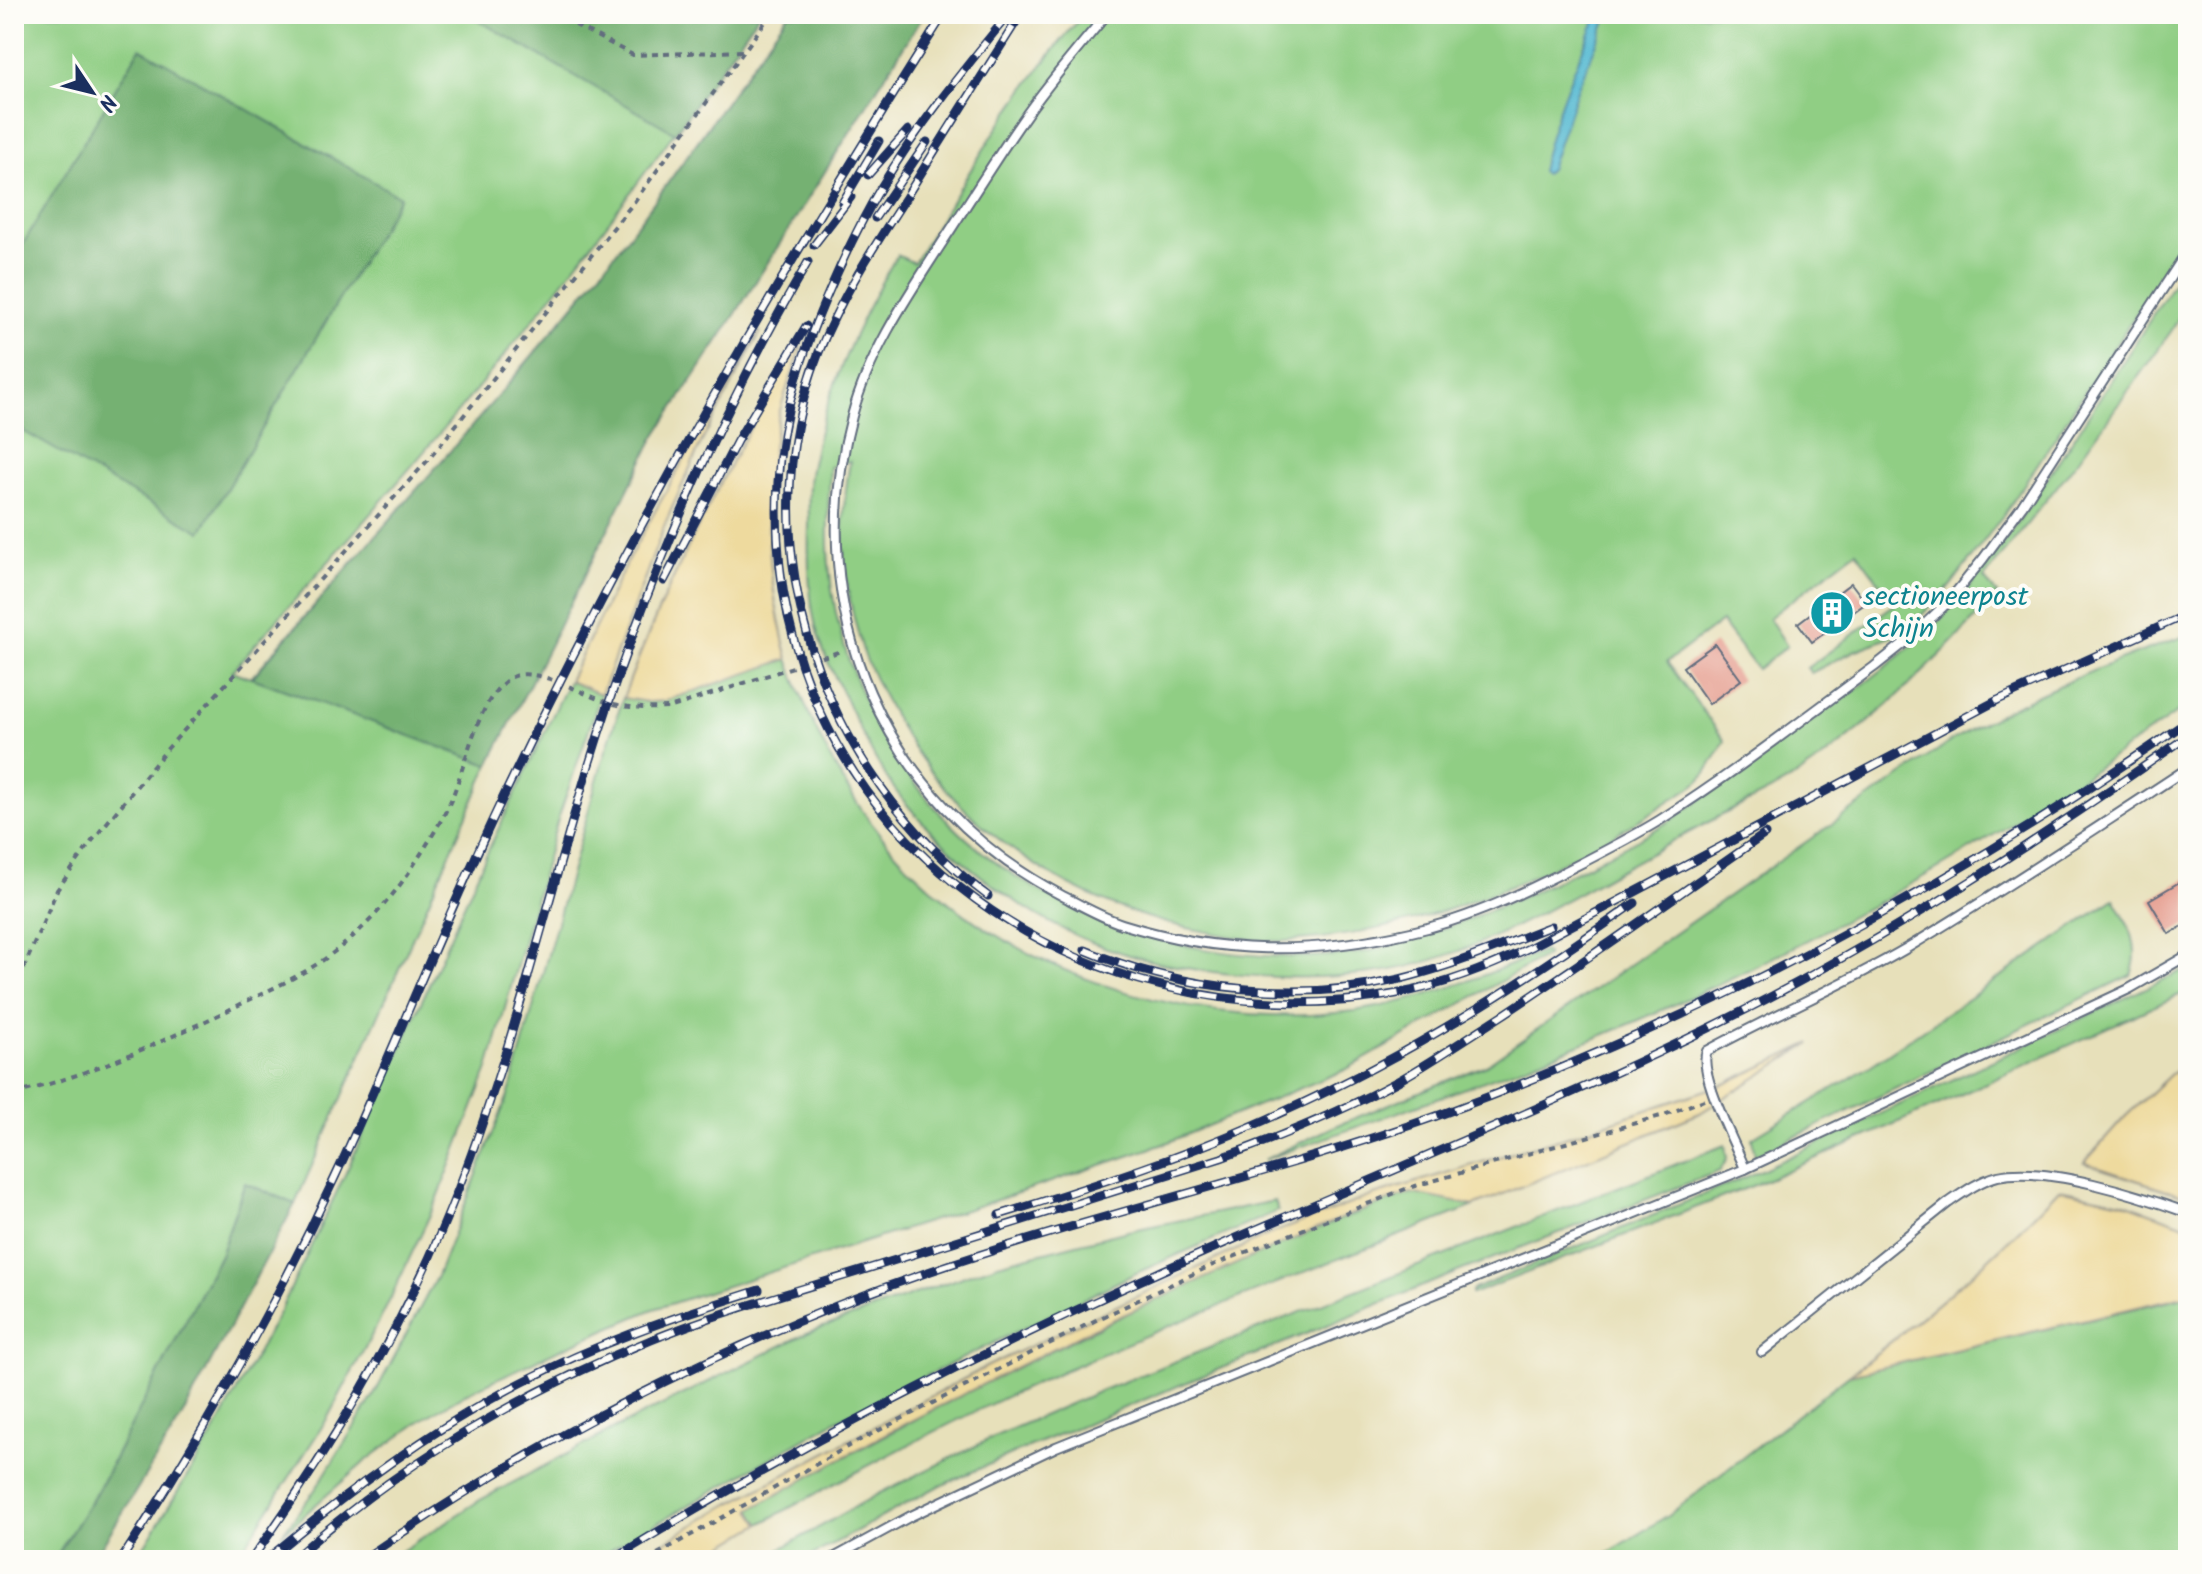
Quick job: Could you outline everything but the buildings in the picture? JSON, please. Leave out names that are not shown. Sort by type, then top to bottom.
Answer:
[{"type":"lane","points":[[1107,14],[1023,118],[924,270],[873,359],[853,411],[840,477],[837,573],[843,615],[860,669],[902,753],[944,805],[998,856],[1038,883],[1120,923],[1147,930],[1218,945],[1269,950],[1312,950],[1416,931],[1525,891],[1660,820],[1790,729],[1908,640],[1948,602],[2014,517],[2188,250]]},
{"type":"lane","points":[[1745,1169],[1704,1059],[1707,1051],[1837,987],[1906,948],[2047,861],[2188,768]]},
{"type":"lane","points":[[830,1560],[909,1517],[1056,1447],[1745,1169],[2129,989],[2188,955]]},
{"type":"lane","points":[[1762,1352],[1948,1203],[1971,1187],[1995,1177],[2010,1174],[2077,1181],[2188,1213]]},
{"type":"path","points":[[554,14],[633,55],[745,51]]},
{"type":"path","points":[[14,991],[57,890],[92,841],[168,748],[439,447],[634,202],[771,14]]},
{"type":"path","points":[[14,1094],[91,1070],[198,1025],[311,968],[352,939],[415,864],[450,802],[491,699],[513,676],[528,673],[610,703],[649,709],[669,708],[853,647]]},
{"type":"path","points":[[647,1560],[854,1443],[1208,1267],[1408,1188],[1664,1115],[1716,1096]]},
{"type":"green space","points":[[14,14],[759,14],[637,183],[523,333],[400,480],[232,671],[251,678],[588,288],[665,187],[788,14],[450,751],[489,765],[295,1204],[244,1184],[221,1253],[99,1488],[54,1560],[14,1560]]},
{"type":"green space","points":[[467,14],[759,14],[675,133]]},
{"type":"green space","points":[[788,14],[924,14],[654,438],[489,765],[252,678],[588,288],[665,187]]},
{"type":"green space","points":[[1084,14],[2188,14],[2188,235],[2010,506],[1951,585],[1899,634],[1854,651],[1811,673],[1807,668],[1895,604],[1856,551],[1769,618],[1787,646],[1757,669],[1721,622],[1667,662],[1725,741],[1702,778],[1641,819],[1576,856],[1511,886],[1449,909],[1386,927],[1321,938],[1287,941],[1250,939],[1163,922],[1114,905],[1068,884],[1024,858],[984,827],[948,791],[916,751],[879,687],[863,651],[845,571],[843,523],[850,461],[830,467],[829,565],[836,612],[848,658],[888,744],[915,783],[946,819],[981,851],[1020,879],[1099,919],[1182,945],[1269,956],[1371,951],[1462,922],[1510,902],[1579,870],[1671,820],[1880,672],[1951,608],[1984,569],[2029,506],[2188,261],[2188,301],[2172,330],[2079,459],[1984,578],[1997,594],[1891,702],[1798,775],[1503,932],[1473,946],[1411,966],[1346,976],[1276,977],[1205,971],[1136,957],[1075,935],[1020,905],[969,866],[903,800],[872,754],[828,662],[814,618],[809,572],[809,483],[817,441],[834,385],[869,306],[897,255],[914,263],[1014,103]]},
{"type":"green space","points":[[140,48],[400,197],[201,532],[14,426],[14,259]]},
{"type":"green space","points":[[2188,635],[2188,705],[2053,798],[1931,873],[1774,957],[1641,1019],[1480,1082],[1264,1160],[1333,1127],[1486,1065],[1951,741],[2067,682]]},
{"type":"green space","points":[[788,659],[821,740],[850,792],[884,840],[951,904],[1004,940],[1062,969],[1123,991],[1187,1006],[1252,1014],[1316,1015],[1400,1002],[1462,983],[1544,951],[1547,955],[1345,1070],[1161,1145],[651,1310],[558,1350],[465,1394],[423,1419],[367,1460],[281,1535],[317,1487],[373,1397],[437,1276],[510,1090],[623,698],[665,701]]},
{"type":"green space","points":[[569,681],[601,694],[557,822],[488,1069],[437,1200],[384,1312],[327,1419],[236,1560],[136,1560],[219,1424],[282,1307],[349,1166],[487,853]]},
{"type":"green space","points":[[2114,899],[2132,936],[2135,954],[2131,975],[1755,1156],[1752,1138],[1870,1066]]},
{"type":"green space","points":[[2188,968],[2188,991],[1951,1099],[1757,1184],[1472,1294],[1472,1290],[1751,1175]]},
{"type":"green space","points":[[1725,1145],[1727,1159],[1720,1171],[1460,1271],[1033,1445],[929,1491],[804,1560],[761,1560],[880,1493],[998,1435],[1100,1391]]},
{"type":"green space","points":[[245,1183],[295,1204],[180,1420],[93,1560],[54,1560],[99,1488],[221,1253]]},
{"type":"green space","points":[[1412,1193],[1474,1206],[1186,1319],[1048,1377],[923,1437],[760,1524],[751,1509],[964,1394],[1127,1313],[1353,1214]]},
{"type":"green space","points":[[1275,1201],[1278,1211],[1134,1274],[837,1420],[593,1560],[388,1560],[480,1500],[807,1333],[998,1264],[1128,1231]]},
{"type":"green space","points":[[2188,1296],[2188,1560],[1597,1560],[1670,1514],[1849,1375]]},
{"type":"sand","points":[[761,331],[702,441],[665,524],[601,694],[569,681],[629,558]]},
{"type":"sand","points":[[796,347],[801,348],[780,410],[773,449],[768,510],[775,600],[788,659],[665,701],[623,698],[660,607],[702,519]]},
{"type":"sand","points":[[1811,1043],[1700,1113],[1474,1206],[1411,1193],[1347,1216],[1256,1255],[1088,1331],[887,1433],[751,1509],[760,1524],[700,1560],[634,1560],[722,1508],[988,1366],[1270,1234],[1374,1195],[1581,1132],[1727,1083]]},
{"type":"sand","points":[[2188,1058],[2188,1197],[2084,1163],[2125,1117]]},
{"type":"sand","points":[[2059,1189],[2122,1202],[2188,1226],[2188,1295],[1849,1375],[1958,1286]]},
{"type":"water","points":[[1598,14],[1609,14],[1578,87],[1550,169],[1545,174],[1541,171],[1551,131]]},
{"type":"railway","points":[[121,1560],[180,1467],[288,1274],[358,1126],[488,830],[610,584],[771,296],[944,14]]},
{"type":"railway","points":[[1009,14],[909,143],[854,238],[802,359],[784,432],[778,482],[786,604],[821,713],[880,808],[959,886],[1053,946],[1160,986],[1276,1002],[1395,994],[1448,981],[1531,947],[1998,700],[2188,614]]},
{"type":"railway","points":[[988,896],[930,845],[881,787],[841,722],[812,651],[795,578],[790,502],[797,427],[828,332],[870,254],[1021,14]]},
{"type":"railway","points":[[868,175],[908,130]]},
{"type":"railway","points":[[842,203],[879,141]]},
{"type":"railway","points":[[875,218],[927,142]]},
{"type":"railway","points":[[814,245],[851,197]]},
{"type":"railway","points":[[251,1560],[367,1380],[439,1236],[495,1084],[587,771],[631,639],[682,510],[711,447],[741,384],[808,262]]},
{"type":"railway","points":[[664,581],[737,441],[806,326]]},
{"type":"railway","points":[[362,1560],[428,1516],[566,1434],[637,1396],[782,1328],[856,1298],[995,1250],[1381,1135],[1545,1074],[1642,1033],[1737,989],[1921,891],[2011,838],[2188,721]]},
{"type":"railway","points":[[611,1560],[803,1449],[1000,1347],[1210,1250],[1595,1082],[1805,979],[1972,880],[2188,736]]},
{"type":"railway","points":[[292,1560],[374,1493],[417,1463],[508,1408],[602,1361],[738,1309],[1221,1158],[1355,1103],[1412,1073],[1506,1013],[1765,834]]},
{"type":"railway","points":[[999,1215],[1180,1155],[1331,1089],[1465,1016],[1635,903]]},
{"type":"railway","points":[[1085,950],[1160,975],[1200,983],[1281,991],[1322,990],[1362,986],[1419,974],[1551,926]]},
{"type":"railway","points":[[266,1560],[389,1464],[487,1402],[608,1343],[759,1290]]},
{"type":"place","name":"sectioneerpost Schijn","points":[[1832,613]]}]
